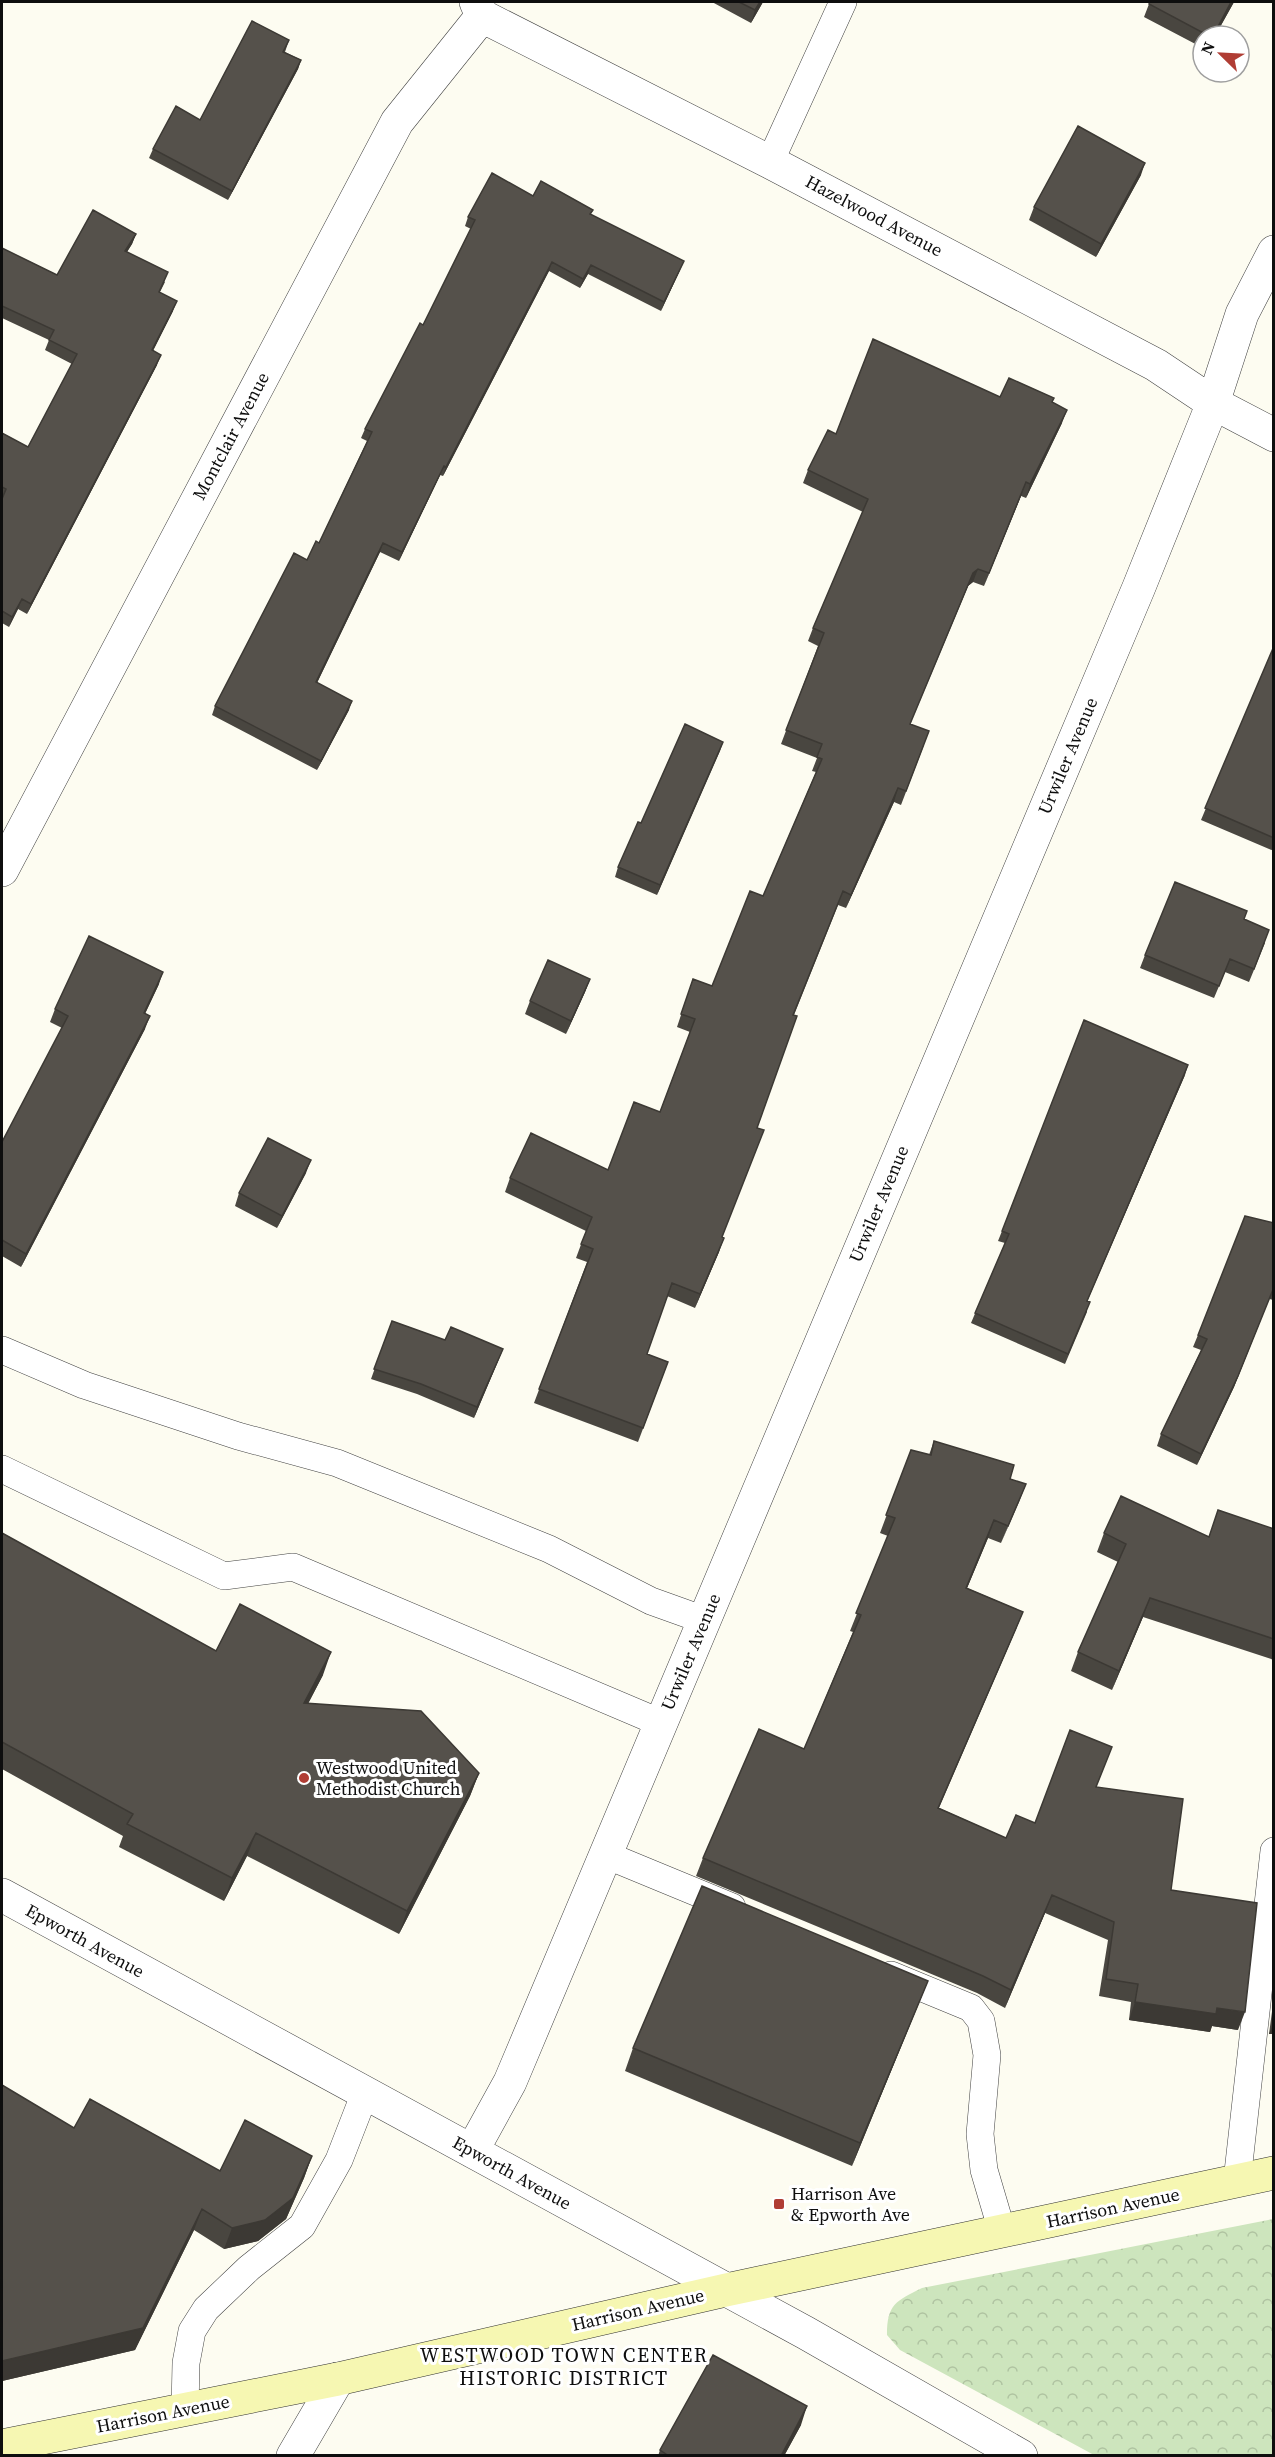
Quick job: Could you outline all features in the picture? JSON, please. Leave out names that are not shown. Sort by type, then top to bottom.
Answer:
[{"type":"main road","name":"Harrison Avenue","points":[[2,2446],[338,2379],[726,2290],[1274,2173]]},
{"type":"street","name":"Hazelwood Avenue","points":[[479,9],[1156,365],[1212,403],[1274,435]]},
{"type":"street","name":"Montclair Avenue","points":[[2,870],[398,122],[479,9]]},
{"type":"street","name":"Urwiler Avenue","points":[[472,2151],[510,2082],[606,1855],[1139,587],[1212,403],[1242,314],[1274,252]]},
{"type":"street","name":"Epworth Avenue","points":[[2,1895],[726,2290],[1021,2456]]},
{"type":"street","points":[[293,2456],[338,2379]]},
{"type":"lane","points":[[770,162],[843,2]]},
{"type":"lane","points":[[2,1350],[84,1385],[238,1436],[337,1463],[549,1549],[651,1601],[704,1620]]},
{"type":"lane","points":[[2,1468],[224,1576],[293,1567],[661,1723]]},
{"type":"lane","points":[[1237,2181],[1274,1851]]},
{"type":"lane","points":[[606,1855],[759,1918]]},
{"type":"lane","points":[[872,1967],[971,2008],[981,2021],[987,2055],[981,2143],[984,2170],[1002,2231]]},
{"type":"lane","points":[[185,2409],[186,2363],[192,2331],[206,2309],[249,2268],[302,2226],[339,2160],[365,2093]]},
{"type":"green space","points":[[1273,2219],[1273,2455],[1094,2455],[900,2350],[887,2335],[891,2310],[900,2300],[922,2288]]},
{"type":"building","points":[[739,2],[760,2],[755,10]]},
{"type":"building","points":[[1150,2],[1231,2],[1219,24],[1191,24],[1191,26],[1149,4]]},
{"type":"building","points":[[252,21],[289,40],[283,52],[301,60],[232,191],[153,149],[176,106],[200,120]]},
{"type":"building","points":[[1078,126],[1145,163],[1101,244],[1034,207]]},
{"type":"building","points":[[492,173],[533,196],[541,181],[593,210],[590,214],[684,261],[664,302],[591,265],[583,279],[552,262],[446,467],[444,466],[402,552],[383,543],[316,682],[352,701],[321,761],[215,706],[294,553],[307,560],[316,541],[319,543],[372,432],[365,429],[420,323],[423,325],[475,220],[468,217]]},
{"type":"building","points":[[93,210],[136,234],[125,251],[168,272],[159,292],[177,301],[152,350],[161,355],[31,604],[22,599],[12,617],[2,611],[2,499],[6,489],[2,487],[2,433],[28,447],[77,354],[49,340],[54,330],[2,306],[2,248],[57,275]]},
{"type":"building","points":[[873,339],[1000,397],[1009,378],[1054,398],[1052,402],[1067,410],[1030,484],[1026,482],[989,573],[978,569],[973,573],[910,724],[929,731],[906,791],[898,788],[851,895],[843,891],[793,1015],[797,1016],[757,1128],[764,1130],[722,1237],[724,1238],[700,1294],[672,1283],[647,1354],[668,1362],[643,1428],[539,1389],[593,1249],[581,1244],[592,1217],[510,1178],[531,1133],[608,1170],[634,1102],[660,1112],[695,1019],[681,1014],[693,979],[712,986],[750,891],[763,896],[822,759],[817,757],[822,744],[786,730],[824,633],[813,628],[868,499],[808,470],[828,430],[836,434]]},
{"type":"building","points":[[1274,646],[1274,838],[1205,808]]},
{"type":"building","points":[[685,724],[723,742],[660,885],[618,867],[638,822],[641,823]]},
{"type":"building","points":[[1175,882],[1247,911],[1244,919],[1269,930],[1254,969],[1230,959],[1219,986],[1145,955]]},
{"type":"building","points":[[89,936],[163,972],[144,1013],[150,1016],[26,1254],[2,1240],[2,1142],[68,1016],[55,1009]]},
{"type":"building","points":[[548,960],[590,979],[571,1021],[530,1001]]},
{"type":"building","points":[[1084,1020],[1188,1065],[1087,1301],[1090,1302],[1068,1354],[975,1313],[1009,1234],[1002,1231]]},
{"type":"building","points":[[268,1138],[311,1160],[282,1216],[239,1193]]},
{"type":"building","points":[[1245,1216],[1274,1223],[1274,1287],[1238,1376],[1201,1454],[1161,1434],[1207,1339],[1198,1335]]},
{"type":"building","points":[[392,1321],[445,1340],[451,1327],[503,1349],[477,1407],[421,1384],[374,1369]]},
{"type":"building","points":[[934,1441],[1014,1465],[1010,1479],[1026,1484],[1008,1526],[994,1520],[966,1588],[1023,1612],[938,1808],[1006,1838],[1016,1815],[1035,1823],[1070,1730],[1112,1747],[1096,1787],[1183,1799],[1171,1890],[1257,1903],[1245,2012],[1217,2008],[1216,2014],[1135,2002],[1138,1984],[1106,1979],[1114,1922],[1052,1895],[1011,1990],[983,1976],[703,1858],[759,1729],[804,1749],[861,1615],[856,1613],[895,1518],[886,1515],[911,1450],[931,1455]]},
{"type":"building","points":[[1121,1496],[1209,1537],[1218,1510],[1274,1529],[1274,1639],[1150,1598],[1119,1671],[1078,1652],[1126,1544],[1104,1533]]},
{"type":"building","points":[[2,1533],[216,1651],[240,1604],[331,1652],[304,1703],[421,1711],[479,1773],[407,1911],[256,1833],[232,1878],[127,1824],[133,1814],[2,1742]]},
{"type":"building","points":[[702,1886],[928,1981],[860,2143],[633,2048]]},
{"type":"building","points":[[2,2085],[74,2128],[90,2099],[220,2171],[245,2120],[312,2156],[293,2198],[265,2220],[232,2228],[202,2209],[143,2328],[2,2361]]},
{"type":"building","points":[[713,2355],[807,2406],[781,2456],[669,2456],[660,2450]]},
{"type":"place","name":"Westwood United Methodist Church","points":[[304,1778]]},
{"type":"place","name":"Harrison Ave & Epworth Ave","points":[[779,2204]]},
{"type":"district","name":"WESTWOOD TOWN CENTER HISTORIC DISTRICT","points":[[564,2366]]}]
